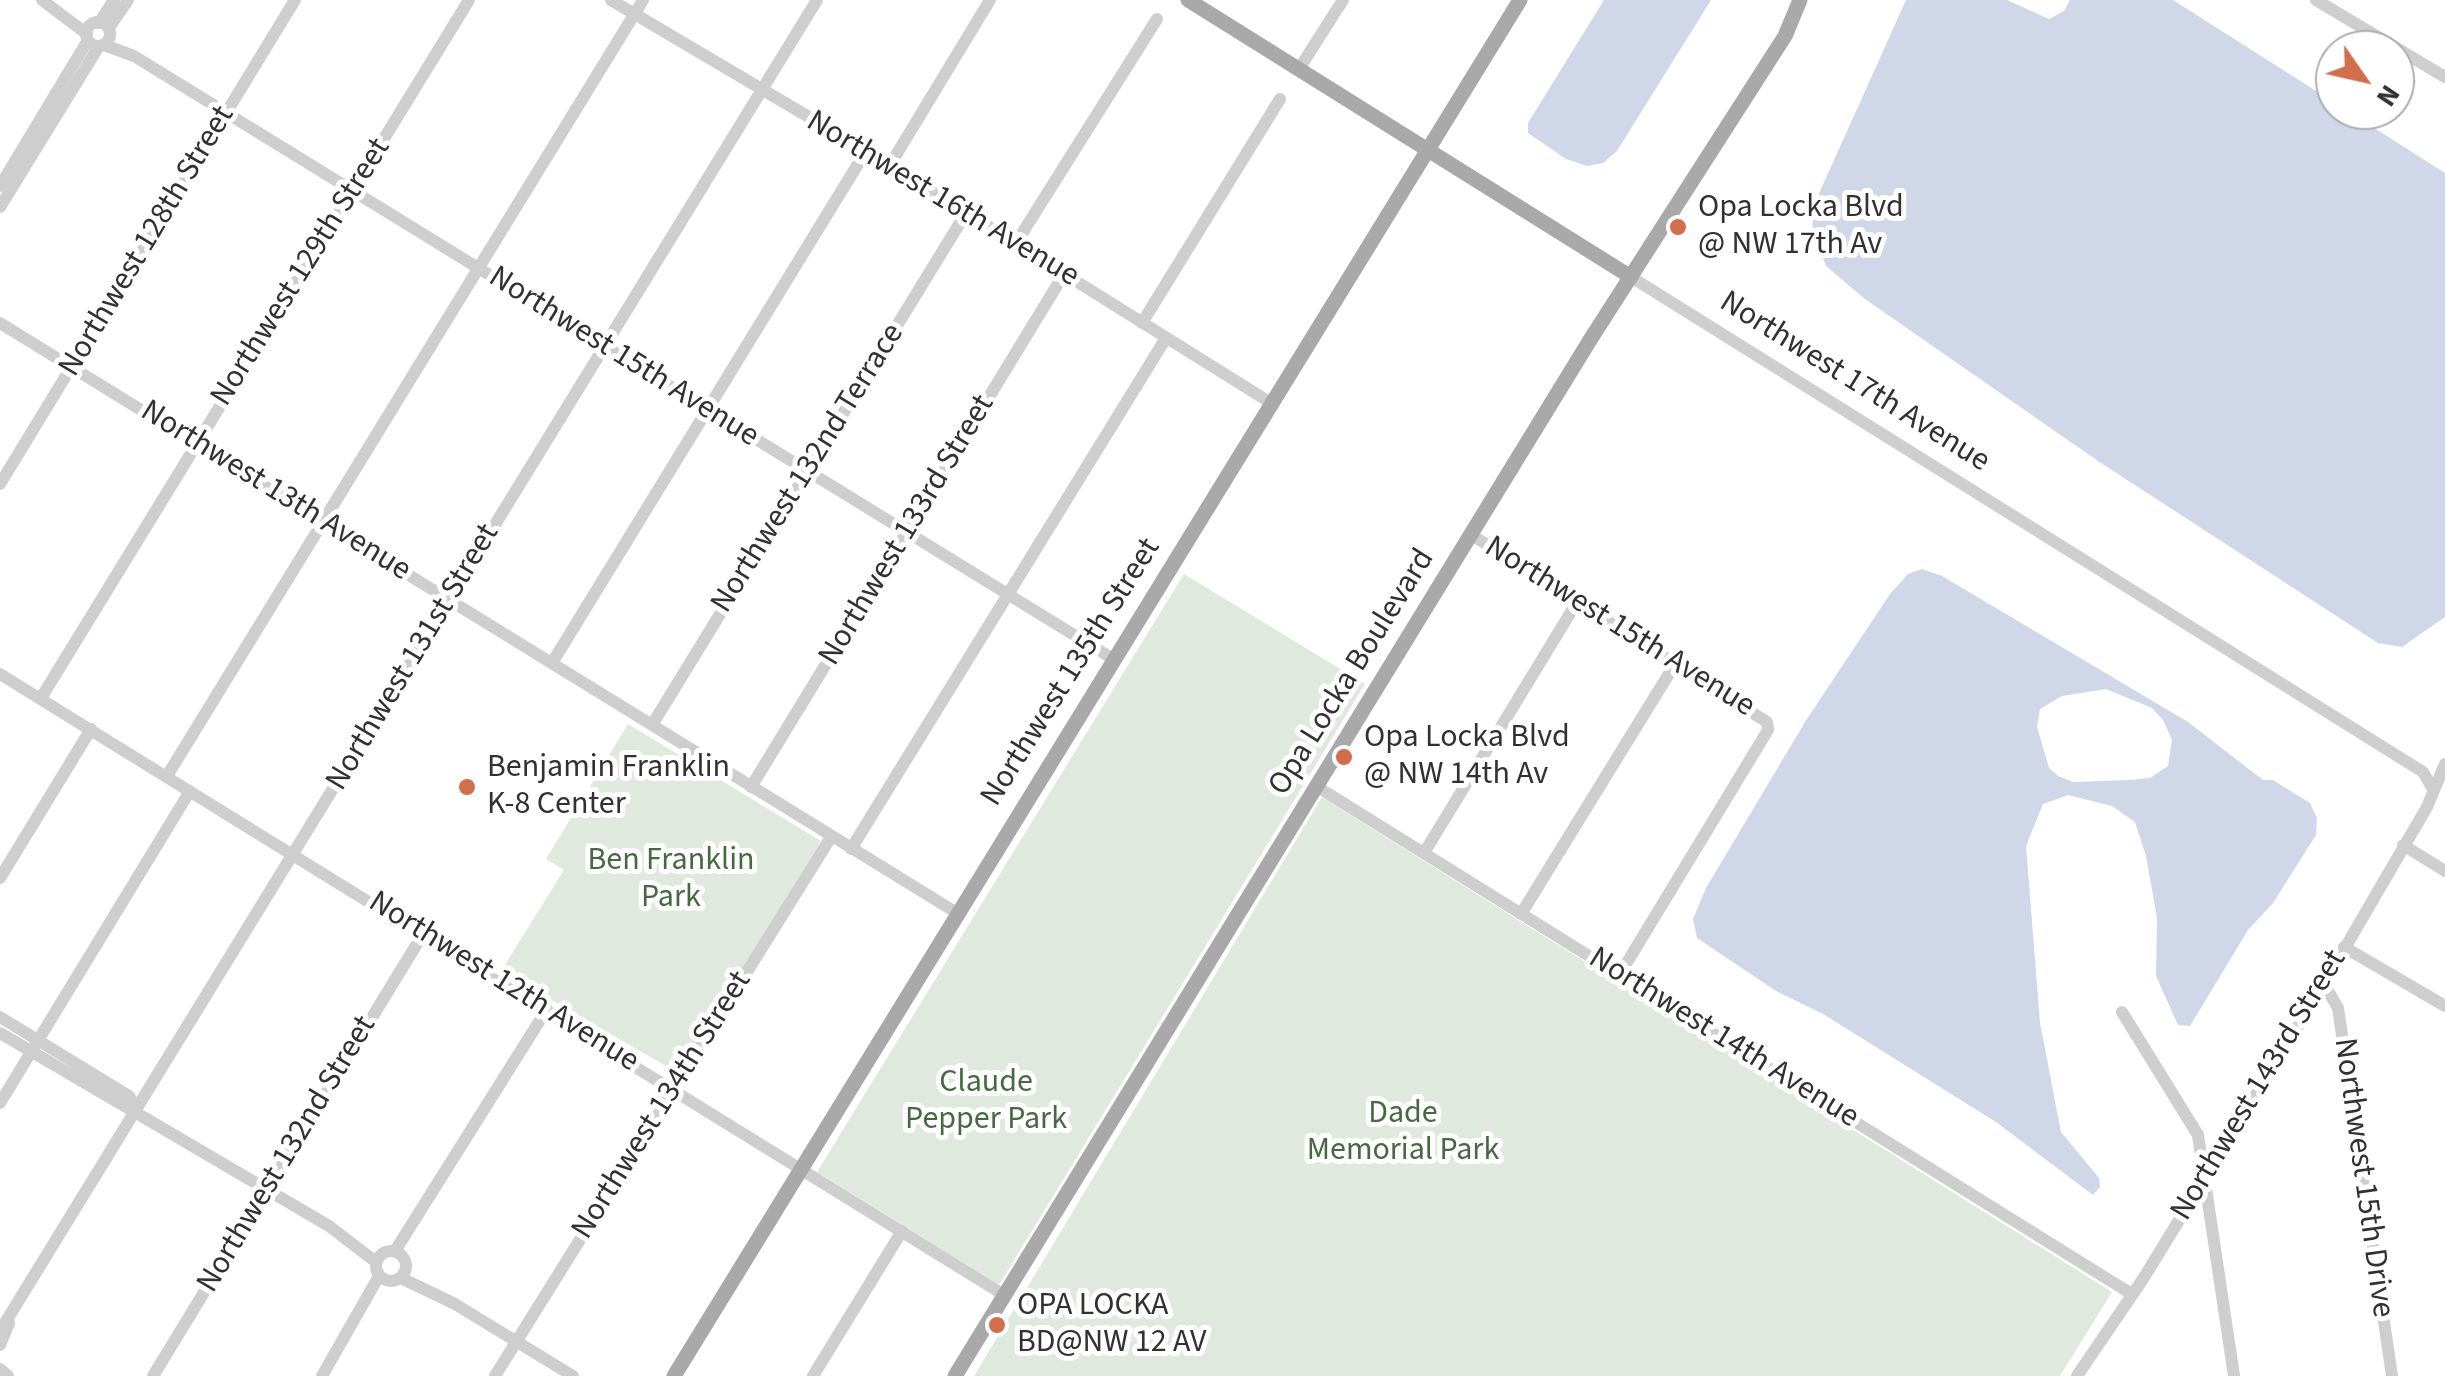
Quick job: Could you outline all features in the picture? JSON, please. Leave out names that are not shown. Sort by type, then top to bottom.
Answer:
[{"type":"main road","name":"Northwest 17th Avenue","points":[[1188,0],[1630,276]]},
{"type":"main road","name":"Northwest 135th Street","points":[[674,1376],[1520,0]]},
{"type":"main road","name":"Opa Locka Boulevard","points":[[955,1376],[1470,534],[1784,36],[1800,0]]},
{"type":"street","name":"Northwest 15th Avenue","points":[[42,0],[1113,659]]},
{"type":"street","points":[[0,207],[114,0]]},
{"type":"street","points":[[0,186],[98,34],[128,0]]},
{"type":"street","name":"Northwest 128th Street","points":[[0,484],[295,0]]},
{"type":"street","name":"Northwest 129th Street","points":[[41,698],[469,0]]},
{"type":"street","name":"Northwest 16th Avenue","points":[[611,0],[890,165],[1271,403]]},
{"type":"street","points":[[168,776],[643,0]]},
{"type":"street","name":"Northwest 131st Street","points":[[0,1345],[12,1316],[817,0]]},
{"type":"street","points":[[890,165],[990,0]]},
{"type":"street","points":[[1299,69],[1343,0]]},
{"type":"street","points":[[2316,0],[2445,77]]},
{"type":"street","points":[[1016,243],[1156,19]]},
{"type":"street","points":[[1142,323],[1280,99]]},
{"type":"street","points":[[552,663],[866,151]]},
{"type":"street","name":"Northwest 132nd Terrace","points":[[652,726],[966,213]]},
{"type":"street","name":"Northwest 133rd Street","points":[[752,787],[1064,274]]},
{"type":"street","name":"Northwest 17th Avenue","points":[[1630,276],[2423,772],[2433,789]]},
{"type":"street","name":"Northwest 13th Avenue","points":[[0,323],[957,913]]},
{"type":"street","points":[[852,849],[1166,338]]},
{"type":"street","name":"Northwest 15th Avenue","points":[[1470,534],[1767,722],[1768,730],[1620,974]]},
{"type":"street","points":[[1424,853],[1577,602]]},
{"type":"street","points":[[1521,914],[1675,664]]},
{"type":"street","name":"Northwest 12th Avenue","points":[[0,674],[548,1009],[1004,1295]]},
{"type":"street","points":[[0,878],[91,730]]},
{"type":"street","name":"Northwest 143rd Street","points":[[2077,1376],[2204,1183],[2324,984],[2445,764]]},
{"type":"street","name":"Northwest 143rd Street","points":[[2433,789],[2445,780]]},
{"type":"street","name":"Northwest 14th Avenue","points":[[1316,786],[2130,1293]]},
{"type":"street","points":[[0,1104],[190,791]]},
{"type":"street","name":"Northwest 134th Street","points":[[495,1376],[831,837]]},
{"type":"street","points":[[2403,845],[2445,872]]},
{"type":"street","name":"Northwest 132nd Street","points":[[153,1376],[423,934]]},
{"type":"street","points":[[2344,946],[2445,1006]]},
{"type":"street","name":"Northwest 15th Drive","points":[[2324,984],[2338,1008],[2392,1376]]},
{"type":"street","points":[[322,1376],[548,1009]]},
{"type":"street","points":[[2122,1012],[2198,1135],[2234,1376]]},
{"type":"street","points":[[0,1017],[35,1047],[122,1108],[138,1110],[573,1376]]},
{"type":"street","points":[[0,1033],[35,1047]]},
{"type":"street","points":[[813,1376],[902,1230]]},
{"type":"street","name":"Northwest 131st Street","points":[[0,1330],[12,1316]]},
{"type":"street","points":[[0,1369],[8,1376]]},
{"type":"green space","name":"Claude Pepper Park","points":[[1184,574],[1365,684],[999,1285],[817,1172]]},
{"type":"green space","name":"Ben Franklin Park","points":[[628,724],[821,841],[678,1073],[501,971],[564,870],[546,859]]},
{"type":"green space","name":"Dade Memorial Park","points":[[1322,797],[2112,1292],[2060,1376],[974,1376]]},
{"type":"water","points":[[1604,0],[1711,0],[1617,151],[1603,163],[1587,166],[1566,159],[1528,133],[1528,123]]},
{"type":"water","points":[[1906,0],[2007,0],[2049,19],[2064,11],[2070,0],[2173,0],[2315,90],[2315,130],[2377,130],[2445,173],[2445,617],[2402,647],[2378,643],[2098,461],[1865,299],[1826,266],[1813,232],[1812,209]]},
{"type":"water","points":[[1922,569],[1942,576],[2188,722],[2263,780],[2273,780],[2310,803],[2317,818],[2316,835],[2273,903],[2248,930],[2190,1026],[2178,1025],[2156,976],[2157,918],[2146,856],[2135,822],[2112,806],[2068,795],[2043,804],[2026,846],[2040,1023],[2061,1132],[2099,1178],[2100,1187],[2093,1195],[1996,1122],[1823,1014],[1776,991],[1697,938],[1693,919],[1706,888],[1805,722],[1890,594],[1908,574]],"holes":[[[2106,689],[2152,708],[2172,740],[2168,766],[2150,778],[2073,782],[2049,768],[2037,727],[2040,709],[2062,696]]]},
{"type":"place","name":"Opa Locka Blvd @ NW 17th Av","points":[[1678,227]]},
{"type":"place","name":"Opa Locka Blvd @ NW 14th Av","points":[[1344,757]]},
{"type":"place","name":"Benjamin Franklin K-8 Center","points":[[467,787]]},
{"type":"place","name":"OPA LOCKA BD@NW 12 AV","points":[[997,1325]]}]
